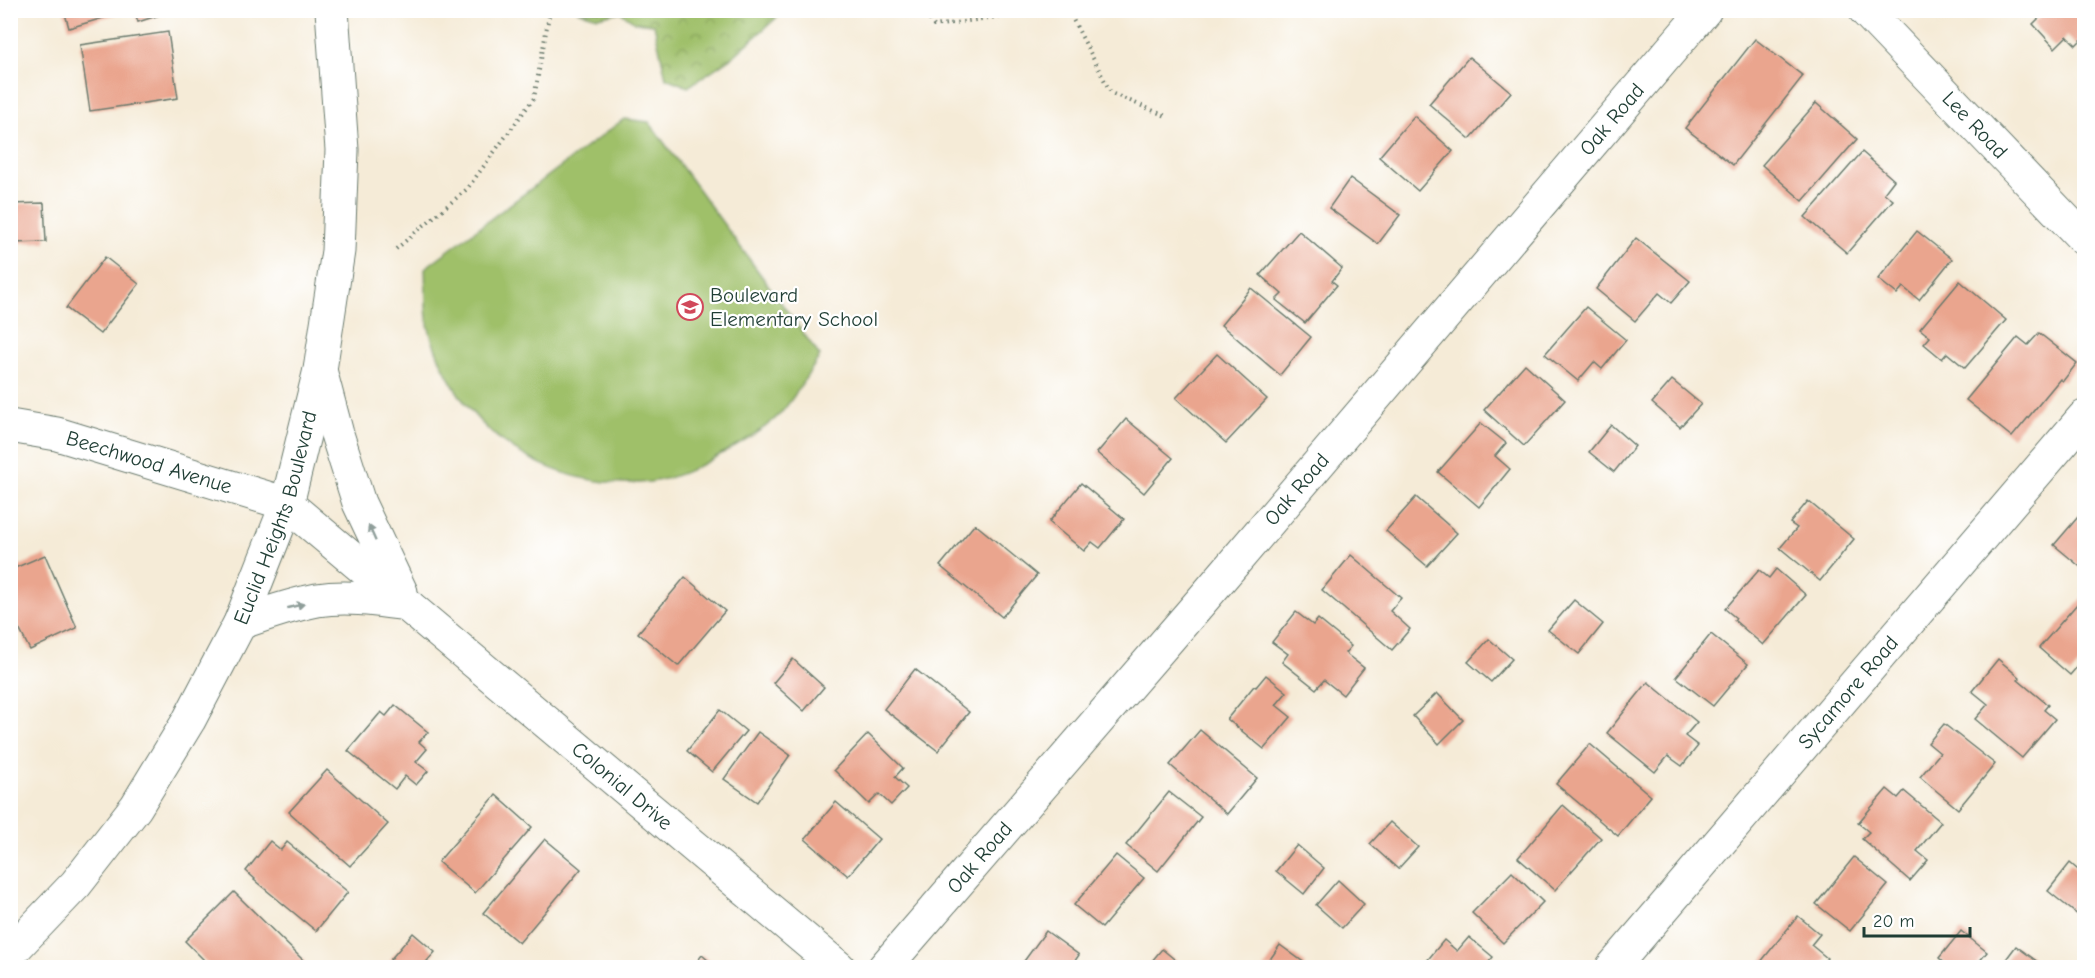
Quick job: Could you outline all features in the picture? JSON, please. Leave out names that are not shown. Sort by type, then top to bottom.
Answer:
[{"type":"street","name":"Euclid Heights Boulevard","points":[[10,953],[76,884],[136,807],[189,720],[240,623],[287,504],[320,370],[338,251],[342,150],[332,10]]},
{"type":"street","name":"Oak Road","points":[[884,968],[1204,598],[1705,10]]},
{"type":"street","name":"Lee Road","points":[[1866,10],[2085,239]]},
{"type":"street","name":"Colonial Drive","points":[[320,370],[336,434],[359,503],[407,604]]},
{"type":"street","name":"Sycamore Road","points":[[1612,968],[2085,417]]},
{"type":"street","name":"Beechwood Avenue","points":[[10,426],[57,434],[287,504]]},
{"type":"street","name":"Colonial Drive","points":[[287,504],[838,968]]},
{"type":"street","points":[[240,623],[280,609],[319,600],[368,598],[407,604]]},
{"type":"path","points":[[396,249],[467,189],[534,98],[550,10]]},
{"type":"path","points":[[923,10],[934,26],[1045,10]]},
{"type":"path","points":[[1068,10],[1111,93],[1166,117]]},
{"type":"green space","points":[[577,11],[784,11],[735,55],[688,87],[666,78],[654,24],[635,22],[620,12],[598,17]]},
{"type":"green space","points":[[624,119],[649,122],[820,356],[797,393],[781,413],[752,436],[683,473],[650,482],[622,483],[567,474],[541,464],[494,435],[475,415],[448,376],[431,337],[426,312],[425,268]]},
{"type":"building","points":[[64,10],[127,10],[127,11],[69,28]]},
{"type":"building","points":[[134,10],[169,10],[169,12],[138,22]]},
{"type":"building","points":[[2044,10],[2084,10],[2084,37],[2076,45],[2067,36],[2055,48],[2033,24],[2045,12]]},
{"type":"building","points":[[168,32],[178,98],[90,111],[80,45]]},
{"type":"building","points":[[1755,39],[1803,76],[1733,165],[1685,128]]},
{"type":"building","points":[[1469,57],[1511,92],[1470,139],[1429,104]]},
{"type":"building","points":[[1816,103],[1857,139],[1803,201],[1762,165]]},
{"type":"building","points":[[1414,116],[1453,151],[1418,191],[1379,157]]},
{"type":"building","points":[[1862,152],[1894,180],[1884,193],[1893,200],[1847,253],[1805,217]]},
{"type":"building","points":[[1350,178],[1400,215],[1378,244],[1329,208]]},
{"type":"building","points":[[44,203],[46,242],[10,243],[10,204]]},
{"type":"building","points":[[1299,231],[1342,268],[1332,281],[1337,285],[1305,323],[1276,300],[1282,294],[1260,275]]},
{"type":"building","points":[[1917,231],[1952,259],[1919,300],[1903,287],[1897,294],[1878,279]]},
{"type":"building","points":[[1636,238],[1690,281],[1671,303],[1659,293],[1635,321],[1596,289]]},
{"type":"building","points":[[105,257],[139,284],[100,334],[66,308]]},
{"type":"building","points":[[1960,281],[2006,320],[1965,368],[1947,353],[1942,359],[1924,344],[1930,337],[1920,329]]},
{"type":"building","points":[[1251,288],[1311,337],[1280,375],[1221,325]]},
{"type":"building","points":[[1586,307],[1626,340],[1602,369],[1594,362],[1578,381],[1545,354]]},
{"type":"building","points":[[2039,333],[2077,363],[2063,381],[2060,379],[2012,437],[1966,400],[2018,337],[2028,345]]},
{"type":"building","points":[[1217,354],[1267,399],[1226,443],[1176,398]]},
{"type":"building","points":[[1525,364],[1565,400],[1524,446],[1484,410]]},
{"type":"building","points":[[1672,380],[1701,404],[1680,427],[1652,403]]},
{"type":"building","points":[[1126,419],[1173,458],[1144,493],[1097,453]]},
{"type":"building","points":[[1481,423],[1506,443],[1495,456],[1510,469],[1479,507],[1438,472]]},
{"type":"building","points":[[1611,425],[1635,446],[1614,472],[1589,452]]},
{"type":"building","points":[[1081,483],[1124,519],[1100,548],[1092,542],[1084,551],[1049,522]]},
{"type":"building","points":[[1416,497],[1457,533],[1427,566],[1386,531]]},
{"type":"building","points":[[1808,501],[1854,539],[1820,581],[1780,548],[1797,528],[1790,523]]},
{"type":"building","points":[[2084,510],[2084,570],[2054,545]]},
{"type":"building","points":[[975,524],[1037,575],[1002,617],[940,566]]},
{"type":"building","points":[[45,555],[77,628],[30,650],[13,617],[10,618],[10,570]]},
{"type":"building","points":[[1351,555],[1401,598],[1390,611],[1410,629],[1392,650],[1322,590]]},
{"type":"building","points":[[1776,569],[1806,595],[1763,645],[1725,609],[1759,570],[1769,578]]},
{"type":"building","points":[[685,577],[725,611],[678,666],[638,633]]},
{"type":"building","points":[[2084,596],[2084,659],[2070,675],[2039,648]]},
{"type":"building","points":[[1574,600],[1603,624],[1579,654],[1548,630]]},
{"type":"building","points":[[1296,612],[1313,625],[1318,619],[1351,646],[1345,653],[1364,668],[1343,695],[1324,680],[1316,689],[1282,662],[1288,654],[1272,642]]},
{"type":"building","points":[[1711,634],[1748,664],[1713,706],[1676,677]]},
{"type":"building","points":[[1489,639],[1512,659],[1491,682],[1468,662]]},
{"type":"building","points":[[793,659],[824,687],[804,711],[773,683]]},
{"type":"building","points":[[1998,659],[2020,678],[2018,680],[2048,705],[2044,710],[2055,719],[2022,758],[1975,719],[1988,704],[1972,691]]},
{"type":"building","points":[[915,669],[969,712],[938,751],[884,709]]},
{"type":"building","points":[[1266,675],[1287,692],[1276,705],[1291,717],[1264,749],[1227,719]]},
{"type":"building","points":[[1648,682],[1697,722],[1685,736],[1698,746],[1682,766],[1668,756],[1655,772],[1607,733]]},
{"type":"building","points":[[1437,693],[1463,720],[1439,744],[1413,716]]},
{"type":"building","points":[[395,705],[428,732],[419,742],[427,749],[416,762],[428,771],[416,785],[405,776],[395,789],[348,751],[381,712],[386,716]]},
{"type":"building","points":[[720,710],[746,731],[712,772],[687,751]]},
{"type":"building","points":[[1944,724],[1995,764],[1958,809],[1920,777],[1940,753],[1928,743]]},
{"type":"building","points":[[1200,730],[1257,778],[1227,814],[1170,765]]},
{"type":"building","points":[[758,732],[790,755],[757,802],[724,779]]},
{"type":"building","points":[[868,734],[903,768],[895,777],[907,788],[891,805],[879,794],[869,804],[834,770]]},
{"type":"building","points":[[1590,744],[1651,796],[1618,836],[1556,784]]},
{"type":"building","points":[[327,770],[388,824],[350,866],[289,812]]},
{"type":"building","points":[[1887,789],[1898,798],[1904,791],[1941,822],[1917,851],[1928,860],[1910,881],[1862,839],[1869,832],[1858,823]]},
{"type":"building","points":[[1169,792],[1201,817],[1158,871],[1126,845]]},
{"type":"building","points":[[496,795],[532,827],[475,893],[438,862]]},
{"type":"building","points":[[836,802],[879,839],[848,876],[805,839]]},
{"type":"building","points":[[1563,805],[1601,838],[1555,890],[1518,858]]},
{"type":"building","points":[[1390,822],[1418,847],[1398,869],[1370,844]]},
{"type":"building","points":[[545,839],[581,869],[519,943],[483,913]]},
{"type":"building","points":[[270,841],[281,850],[287,842],[348,892],[316,931],[246,871]]},
{"type":"building","points":[[1297,845],[1324,868],[1304,894],[1276,871]]},
{"type":"building","points":[[1116,855],[1144,878],[1102,928],[1074,905]]},
{"type":"building","points":[[1854,857],[1888,885],[1850,931],[1816,904]]},
{"type":"building","points":[[2070,863],[2084,875],[2084,920],[2048,891]]},
{"type":"building","points":[[1512,872],[1543,902],[1503,943],[1472,913]]},
{"type":"building","points":[[1338,880],[1364,904],[1342,928],[1316,905]]},
{"type":"building","points":[[234,892],[305,962],[299,968],[212,968],[185,941]]},
{"type":"building","points":[[1798,916],[1820,934],[1811,945],[1827,958],[1819,968],[1766,968],[1760,963]]},
{"type":"building","points":[[1046,931],[1079,955],[1070,968],[1019,968]]},
{"type":"building","points":[[1961,931],[1987,952],[1974,968],[1950,968],[1939,958]]},
{"type":"building","points":[[413,933],[435,952],[421,968],[399,968],[390,960]]},
{"type":"building","points":[[1469,937],[1493,957],[1484,968],[1421,968],[1444,940],[1457,951]]},
{"type":"building","points":[[1280,945],[1306,964],[1303,968],[1264,968]]},
{"type":"building","points":[[2016,946],[2042,965],[2040,968],[2010,968],[2004,962]]},
{"type":"building","points":[[1162,949],[1185,968],[1146,968]]},
{"type":"building","points":[[702,955],[717,968],[692,968]]},
{"type":"place","name":"Boulevard Elementary School","points":[[690,307]]}]
